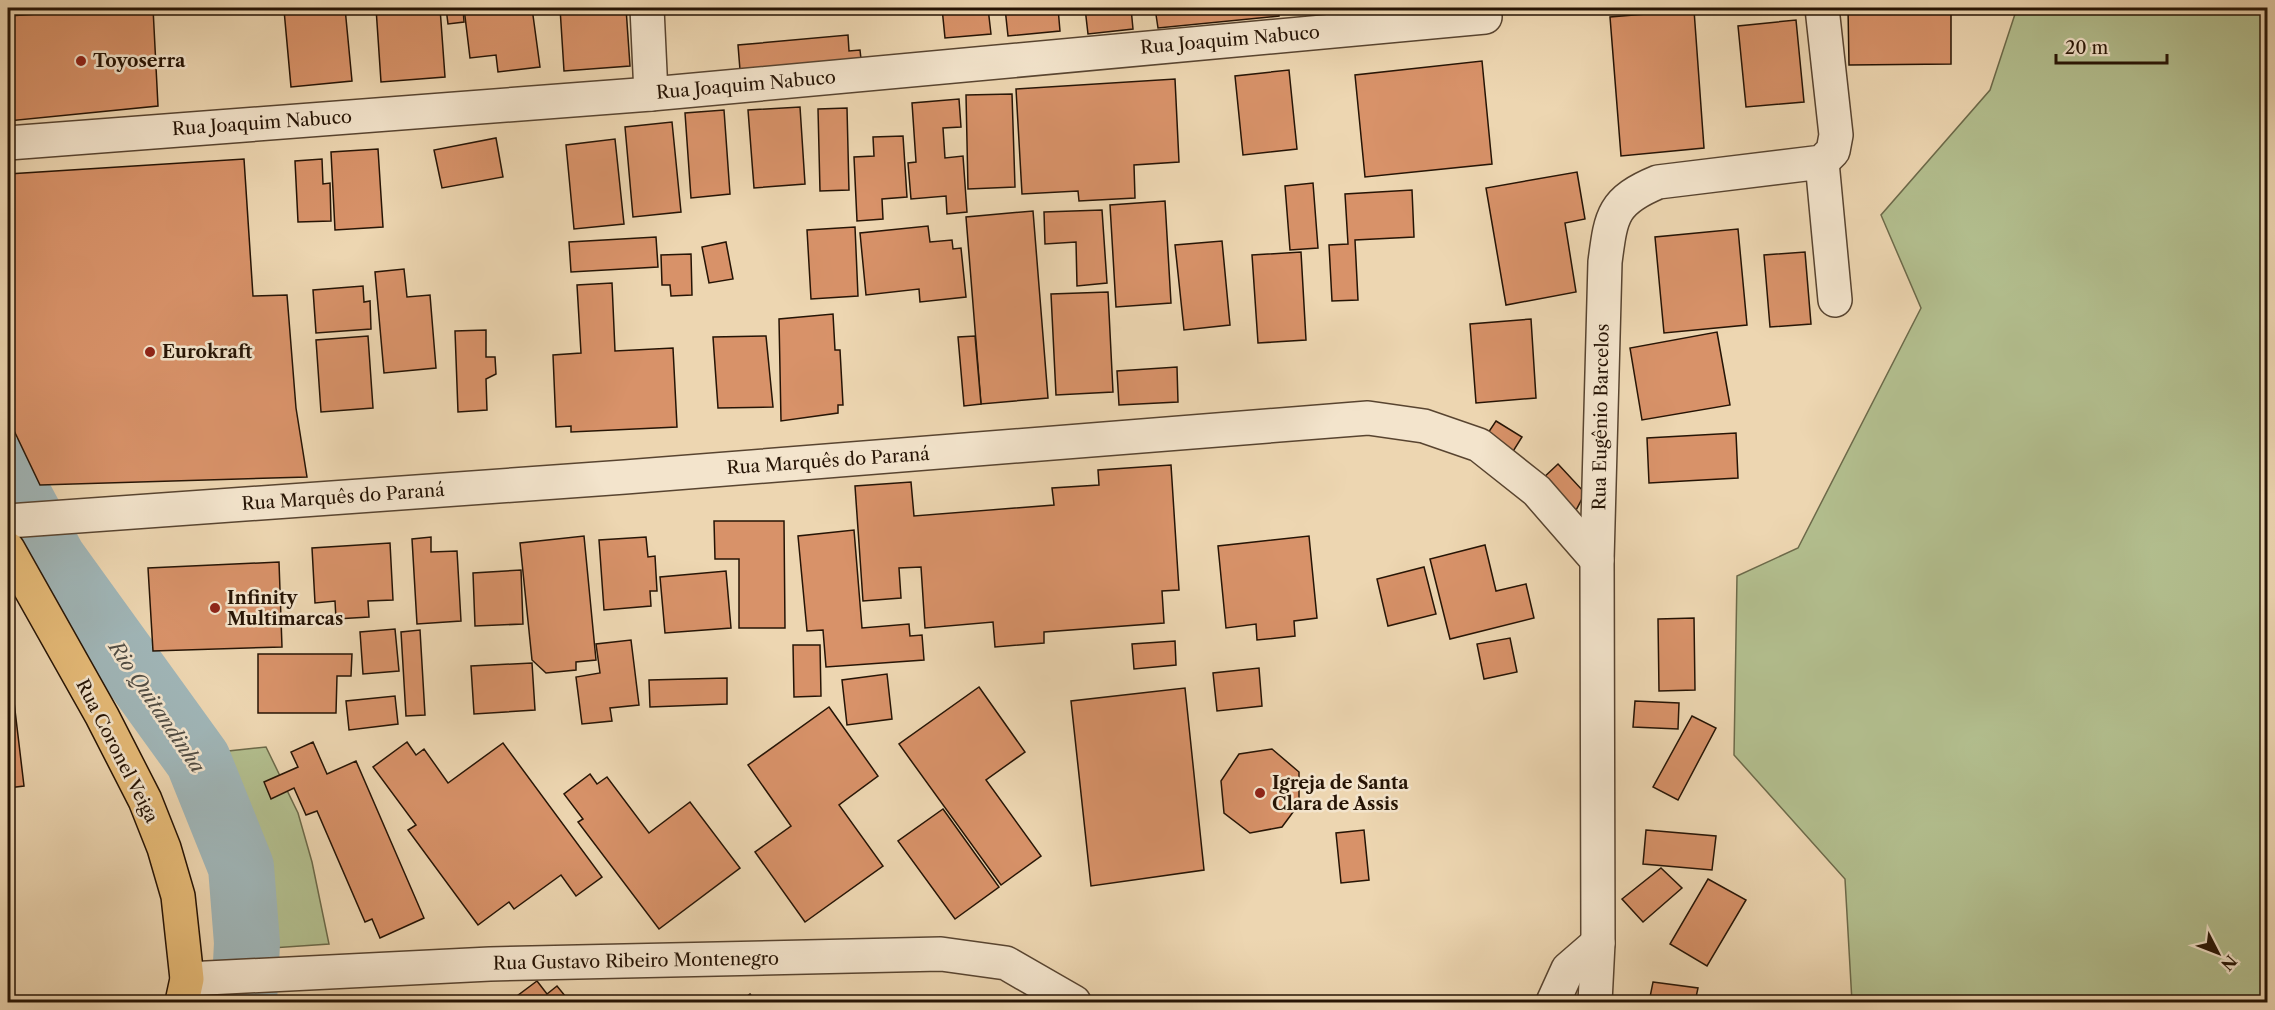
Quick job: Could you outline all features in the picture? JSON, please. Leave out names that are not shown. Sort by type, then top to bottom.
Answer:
[{"type":"main road","name":"Rua Coronel Veiga","points":[[8,549],[102,716],[145,800],[164,848],[178,896],[184,991]]},
{"type":"street","points":[[647,8],[651,94]]},
{"type":"street","points":[[1822,8],[1836,135],[1833,152],[1822,162],[1835,300]]},
{"type":"street","name":"Rua Joaquim Nabuco","points":[[8,143],[651,94],[1485,17]]},
{"type":"street","name":"Rua Eugênio Barcelos","points":[[1595,1002],[1598,943],[1597,560],[1605,262],[1610,222],[1621,203],[1638,190],[1658,182],[1822,162]]},
{"type":"street","name":"Rua Marquês do Paraná","points":[[8,520],[637,476],[1368,418],[1424,426],[1479,445],[1537,491],[1597,560]]},
{"type":"street","points":[[1553,1002],[1568,969],[1598,943]]},
{"type":"street","name":"Rua Gustavo Ribeiro Montenegro","points":[[184,991],[302,974],[490,964],[941,954],[1006,963],[1074,1002]]},
{"type":"green space","points":[[2017,8],[2267,8],[2267,1002],[1852,1002],[1845,879],[1734,755],[1737,576],[1798,548],[1921,308],[1881,215],[1990,90]]},
{"type":"green space","points":[[266,747],[298,813],[312,862],[329,944],[272,948],[268,893],[257,852],[210,753]]},
{"type":"building","name":"Toyoserra","points":[[153,8],[158,106],[8,121],[8,16]]},
{"type":"building","points":[[345,8],[352,81],[291,87],[284,10]]},
{"type":"building","points":[[376,8],[440,8],[445,77],[381,82]]},
{"type":"building","points":[[446,8],[463,8],[464,22],[448,24]]},
{"type":"building","points":[[464,8],[532,8],[540,67],[498,72],[496,55],[470,58]]},
{"type":"building","points":[[560,8],[626,8],[630,66],[564,71]]},
{"type":"building","points":[[942,8],[988,8],[991,34],[945,38]]},
{"type":"building","points":[[1005,8],[1058,8],[1060,31],[1008,36]]},
{"type":"building","points":[[1085,8],[1131,8],[1133,29],[1088,34]]},
{"type":"building","points":[[1155,8],[1279,8],[1279,16],[1158,28]]},
{"type":"building","points":[[1848,8],[1951,8],[1951,64],[1849,65]]},
{"type":"building","points":[[1694,10],[1704,148],[1621,156],[1610,17]]},
{"type":"building","points":[[1796,20],[1804,102],[1746,107],[1738,26]]},
{"type":"building","points":[[848,35],[849,51],[860,50],[861,59],[740,70],[738,45]]},
{"type":"building","points":[[1482,61],[1492,164],[1365,177],[1355,75]]},
{"type":"building","points":[[1289,70],[1297,149],[1243,155],[1235,76]]},
{"type":"building","points":[[1175,79],[1179,162],[1134,165],[1135,198],[1079,201],[1078,191],[1022,194],[1016,89]]},
{"type":"building","points":[[1012,94],[1015,187],[968,189],[966,95]]},
{"type":"building","points":[[959,99],[961,127],[943,128],[945,158],[963,156],[967,212],[947,214],[946,196],[911,199],[908,163],[916,162],[912,103]]},
{"type":"building","points":[[800,107],[805,184],[754,188],[748,110]]},
{"type":"building","points":[[847,108],[849,190],[820,191],[818,109]]},
{"type":"building","points":[[724,110],[730,194],[691,198],[685,113]]},
{"type":"building","points":[[672,122],[681,212],[633,217],[625,127]]},
{"type":"building","points":[[903,136],[907,197],[882,199],[883,219],[857,221],[854,157],[874,156],[873,137]]},
{"type":"building","points":[[496,138],[503,177],[442,188],[434,150]]},
{"type":"building","points":[[615,139],[624,224],[574,229],[566,145]]},
{"type":"building","points":[[378,149],[383,227],[335,230],[331,152]]},
{"type":"building","name":"Eurokraft","points":[[244,159],[253,296],[287,295],[296,408],[307,477],[40,485],[8,418],[8,174]]},
{"type":"building","points":[[322,159],[323,184],[330,183],[331,221],[298,222],[295,161]]},
{"type":"building","points":[[1577,172],[1585,219],[1565,223],[1576,292],[1506,305],[1486,188]]},
{"type":"building","points":[[1313,183],[1318,248],[1290,250],[1285,186]]},
{"type":"building","points":[[1412,190],[1414,237],[1355,240],[1358,300],[1332,301],[1329,245],[1348,244],[1345,194]]},
{"type":"building","points":[[1165,201],[1171,303],[1116,307],[1110,205]]},
{"type":"building","points":[[1102,210],[1107,283],[1077,286],[1076,242],[1045,244],[1044,212]]},
{"type":"building","points":[[1033,211],[1048,398],[981,404],[966,217]]},
{"type":"building","points":[[928,226],[930,242],[952,240],[953,249],[961,248],[966,297],[920,302],[919,289],[866,295],[860,233]]},
{"type":"building","points":[[855,227],[858,296],[811,299],[807,230]]},
{"type":"building","points":[[1738,229],[1747,325],[1664,333],[1655,237]]},
{"type":"building","points":[[656,237],[658,267],[571,272],[569,242]]},
{"type":"building","points":[[1222,241],[1230,325],[1184,330],[1175,245]]},
{"type":"building","points":[[726,242],[733,279],[709,283],[702,247]]},
{"type":"building","points":[[1301,252],[1306,340],[1258,343],[1252,255]]},
{"type":"building","points":[[1805,252],[1811,324],[1770,327],[1764,255]]},
{"type":"building","points":[[691,254],[692,295],[671,296],[670,285],[662,285],[661,255]]},
{"type":"building","points":[[404,269],[407,297],[430,295],[436,368],[384,373],[375,272]]},
{"type":"building","points":[[612,283],[615,351],[673,348],[677,427],[571,432],[571,426],[556,427],[553,355],[581,353],[577,285]]},
{"type":"building","points":[[363,286],[364,302],[370,301],[371,329],[316,333],[313,290]]},
{"type":"building","points":[[1108,292],[1113,392],[1056,395],[1051,294]]},
{"type":"building","points":[[833,314],[835,350],[840,350],[843,405],[838,405],[838,413],[781,421],[779,319]]},
{"type":"building","points":[[1531,319],[1536,398],[1476,403],[1470,324]]},
{"type":"building","points":[[486,330],[486,357],[495,357],[496,374],[486,379],[487,410],[458,412],[455,331]]},
{"type":"building","points":[[1717,332],[1730,405],[1642,420],[1630,348]]},
{"type":"building","points":[[368,336],[373,408],[321,412],[316,340]]},
{"type":"building","points":[[766,336],[773,407],[718,408],[713,337]]},
{"type":"building","points":[[975,336],[981,404],[964,406],[958,337]]},
{"type":"building","points":[[1177,367],[1178,402],[1119,405],[1117,371]]},
{"type":"building","points":[[1496,421],[1522,437],[1512,453],[1486,436]]},
{"type":"building","points":[[1736,433],[1738,478],[1649,483],[1647,438]]},
{"type":"building","points":[[1558,464],[1585,493],[1573,516],[1540,481]]},
{"type":"building","points":[[1171,465],[1179,590],[1162,591],[1164,623],[1044,632],[1044,643],[995,647],[993,622],[925,628],[921,567],[899,568],[901,598],[863,601],[855,486],[911,482],[914,516],[1054,505],[1052,488],[1099,485],[1098,470]]},
{"type":"building","points":[[714,521],[784,521],[785,628],[739,628],[739,559],[715,559]]},
{"type":"building","points":[[854,530],[862,628],[909,624],[910,636],[922,635],[924,660],[826,667],[823,630],[807,631],[798,536]]},
{"type":"building","points":[[584,536],[596,660],[576,662],[576,670],[546,673],[532,660],[520,543]]},
{"type":"building","points":[[1309,536],[1317,618],[1294,621],[1295,636],[1257,640],[1256,624],[1226,628],[1218,546]]},
{"type":"building","points":[[431,537],[431,552],[457,551],[461,621],[417,624],[412,539]]},
{"type":"building","points":[[646,537],[648,557],[655,556],[657,591],[650,591],[651,606],[604,610],[599,540]]},
{"type":"building","points":[[390,543],[393,600],[368,601],[369,617],[336,619],[335,601],[315,603],[312,548]]},
{"type":"building","points":[[1485,545],[1496,591],[1526,584],[1534,618],[1450,639],[1430,559]]},
{"type":"building","name":"Infinity Multimarcas","points":[[279,562],[282,647],[153,651],[148,568]]},
{"type":"building","points":[[1424,567],[1436,614],[1388,626],[1377,579]]},
{"type":"building","points":[[521,570],[523,624],[475,626],[473,573]]},
{"type":"building","points":[[726,571],[731,628],[665,633],[660,577]]},
{"type":"building","points":[[1694,618],[1695,690],[1659,691],[1658,619]]},
{"type":"building","points":[[395,629],[399,671],[363,674],[360,632]]},
{"type":"building","points":[[420,630],[425,715],[406,716],[401,632]]},
{"type":"building","points":[[1510,638],[1517,672],[1484,679],[1477,644]]},
{"type":"building","points":[[631,640],[639,705],[610,708],[612,721],[582,724],[576,677],[600,673],[596,644]]},
{"type":"building","points":[[1175,641],[1176,665],[1134,669],[1132,644]]},
{"type":"building","points":[[793,645],[820,645],[821,696],[794,697]]},
{"type":"building","points":[[258,654],[352,654],[351,676],[337,676],[336,713],[258,713]]},
{"type":"building","points":[[532,663],[535,710],[474,714],[471,666]]},
{"type":"building","points":[[1259,668],[1262,706],[1217,711],[1213,673]]},
{"type":"building","points":[[887,674],[892,719],[847,725],[842,680]]},
{"type":"building","points":[[727,678],[727,704],[650,707],[649,680]]},
{"type":"building","points":[[12,685],[24,786],[8,788],[8,686]]},
{"type":"building","points":[[979,687],[1025,752],[986,780],[1041,856],[1001,885],[899,744]]},
{"type":"building","points":[[1185,688],[1204,870],[1091,886],[1071,701]]},
{"type":"building","points":[[395,696],[398,724],[349,730],[346,701]]},
{"type":"building","points":[[1635,701],[1679,703],[1678,729],[1633,727]]},
{"type":"building","points":[[829,707],[878,776],[839,805],[883,866],[805,922],[755,852],[791,826],[748,765]]},
{"type":"building","points":[[1692,716],[1716,728],[1678,800],[1653,787]]},
{"type":"building","points":[[313,742],[327,774],[356,761],[424,918],[380,938],[372,919],[365,922],[317,811],[306,815],[294,788],[271,799],[264,782],[298,767],[291,752]]},
{"type":"building","points":[[407,742],[416,755],[424,749],[448,783],[503,743],[602,877],[576,896],[561,875],[514,909],[509,902],[478,925],[408,830],[416,825],[373,767]]},
{"type":"building","name":"Igreja de Santa Clara de Assis","points":[[1272,749],[1299,772],[1299,804],[1282,827],[1250,833],[1224,813],[1221,781],[1239,754]]},
{"type":"building","points":[[590,774],[597,784],[607,777],[649,833],[690,802],[740,868],[659,929],[578,822],[583,819],[564,794]]},
{"type":"building","points":[[943,809],[999,887],[955,919],[898,841]]},
{"type":"building","points":[[1364,830],[1369,880],[1341,883],[1336,833]]},
{"type":"building","points":[[1646,830],[1716,836],[1712,870],[1643,864]]},
{"type":"building","points":[[1661,868],[1682,888],[1643,922],[1622,899]]},
{"type":"building","points":[[1708,879],[1746,900],[1707,966],[1670,944]]},
{"type":"building","points":[[537,981],[547,994],[557,986],[570,1002],[509,1002]]},
{"type":"building","points":[[1653,982],[1698,988],[1695,1002],[1649,1002]]},
{"type":"building","points":[[750,994],[756,1002],[739,1002]]},
{"type":"building","points":[[1757,996],[1758,1002],[1708,1002],[1708,1000]]},
{"type":"waterway","name":"Rio Quitandinha","points":[[8,470],[14,487],[53,559],[198,760],[241,867],[247,943],[244,1002]]},
{"type":"place","name":"Toyoserra","points":[[81,61]]},
{"type":"place","name":"Eurokraft","points":[[150,352]]},
{"type":"place","name":"Infinity Multimarcas","points":[[215,608]]},
{"type":"place","name":"Igreja de Santa Clara de Assis","points":[[1260,793]]}]
